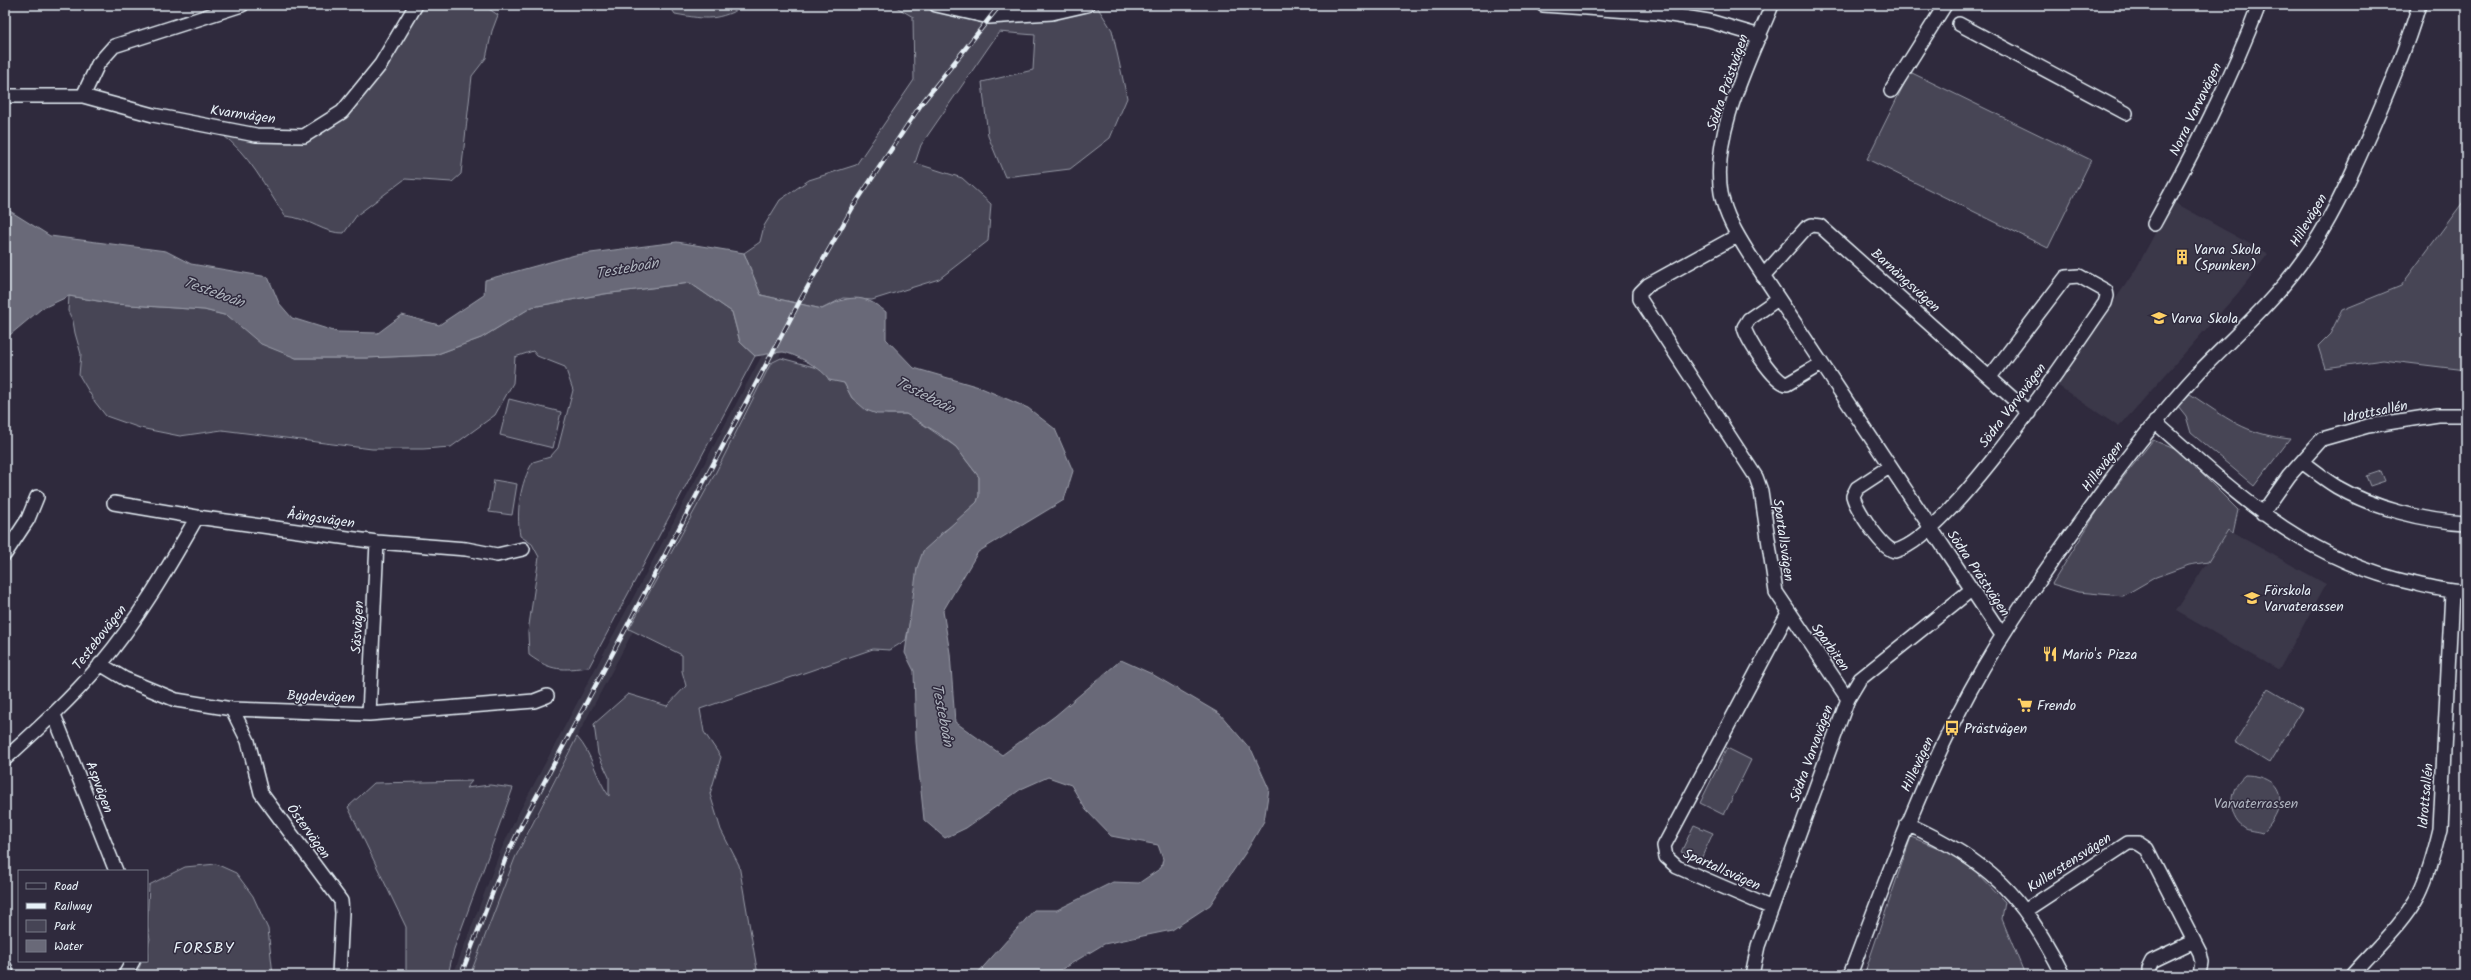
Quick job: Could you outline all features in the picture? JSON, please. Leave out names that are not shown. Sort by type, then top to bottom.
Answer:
[{"type":"street","points":[[83,96],[98,64],[114,46],[242,5]]},
{"type":"street","name":"Kvarnvägen","points":[[5,96],[83,96],[153,116],[256,135],[304,136],[342,112],[381,64],[416,5]]},
{"type":"street","points":[[936,5],[989,17],[1052,13],[1087,5]]},
{"type":"street","points":[[1542,5],[1658,13],[1709,21],[1760,36]]},
{"type":"street","name":"Södra Prästvägen","points":[[1772,5],[1729,118],[1720,164],[1722,199],[1737,236],[2002,636]]},
{"type":"street","points":[[1891,91],[1946,5]]},
{"type":"street","name":"Norra Varvavägen","points":[[2154,224],[2177,182],[2239,54],[2259,5]]},
{"type":"street","name":"Hillevägen","points":[[1850,975],[1907,824],[1964,703],[2002,636],[2098,497],[2155,422],[2284,283],[2311,248],[2344,190],[2363,149],[2400,61],[2419,5]]},
{"type":"street","points":[[1959,24],[2126,113]]},
{"type":"street","name":"Barnängsvägen","points":[[1763,276],[1806,228],[1812,225],[1820,226],[2029,412]]},
{"type":"street","name":"Spartallsvägen","points":[[1737,236],[1648,285],[1640,293],[1640,299],[1756,477],[1761,491],[1776,592],[1788,613],[1664,846],[1666,857],[1678,867],[1772,908]]},
{"type":"street","name":"Södra Varvavägen","points":[[1930,529],[1959,500],[2029,412],[2105,303],[2107,292],[2101,287],[2082,277],[2073,275],[2066,277],[1990,377]]},
{"type":"street","points":[[1778,299],[1749,319],[1744,327],[1747,336],[1773,376],[1780,383],[1787,384],[1821,364]]},
{"type":"street","name":"Idrottsallén","points":[[2262,514],[2302,462],[2322,439],[2368,426],[2438,415],[2466,415]]},
{"type":"street","points":[[2155,422],[2262,514],[2307,543],[2345,562],[2383,576],[2452,592],[2466,592]]},
{"type":"street","points":[[2302,462],[2337,487],[2371,502],[2438,521],[2466,523]]},
{"type":"street","name":"Södra Prästvägen","points":[[1889,467],[1857,488],[1854,494],[1856,504],[1882,543],[1890,551],[1898,550],[1930,529]]},
{"type":"street","points":[[5,554],[28,519],[37,497]]},
{"type":"street","name":"Åängsvägen","points":[[114,503],[197,517],[377,542],[466,549],[497,555],[523,549]]},
{"type":"street","name":"Testebovägen","points":[[5,759],[54,715],[100,664],[143,606],[197,517]]},
{"type":"street","name":"Säsvägen","points":[[369,714],[377,542]]},
{"type":"street","name":"Södra Varvavägen","points":[[1752,975],[1758,946],[1848,699],[1860,679],[1971,590]]},
{"type":"street","name":"Idrottsallén","points":[[2352,975],[2389,934],[2416,899],[2433,858],[2440,829],[2452,592]]},
{"type":"street","name":"Sparbiten","points":[[1788,613],[1848,699]]},
{"type":"street","name":"Bygdevägen","points":[[100,664],[125,679],[176,700],[232,708],[369,714],[534,701],[548,696]]},
{"type":"street","name":"Östervägen","points":[[232,708],[248,741],[261,793],[341,901],[342,913],[339,975]]},
{"type":"street","name":"Aspvägen","points":[[54,715],[116,870]]},
{"type":"street","points":[[1907,824],[1951,845],[1973,859],[1999,880],[2026,910],[2048,945],[2063,975]]},
{"type":"street","name":"Kullerstensvägen","points":[[2026,910],[2106,856],[2128,843],[2138,843],[2147,849],[2194,941],[2202,962],[2200,975]]},
{"type":"street","points":[[2150,975],[2148,969],[2152,961],[2194,941]]},
{"type":"street","points":[[125,975],[132,962]]},
{"type":"street","points":[[5,967],[7,975]]},
{"type":"shaded area","name":"Varva Skola","points":[[2172,201],[2268,254],[2238,293],[2119,427],[2057,385],[2136,269]]},
{"type":"shaded area","points":[[795,293],[809,301],[531,823],[515,858],[470,975],[453,975],[500,852],[517,816]]},
{"type":"shaded area","name":"Förskola Varvaterassen","points":[[2228,530],[2326,584],[2279,670],[2176,611]]},
{"type":"green space","points":[[419,5],[483,5],[498,15],[492,31],[486,58],[472,76],[461,174],[452,182],[405,179],[357,215],[344,233],[330,231],[294,217],[285,216],[248,160],[240,150],[220,133],[290,140],[318,136],[348,114]]},
{"type":"green space","points":[[669,5],[748,5],[728,14],[705,18],[675,14]]},
{"type":"green space","points":[[893,5],[1096,5],[1112,30],[1127,98],[1110,138],[1070,169],[1005,177],[988,136],[982,82],[1033,70],[1035,35],[999,32],[921,145],[915,163],[962,178],[991,204],[988,241],[939,279],[872,300],[843,298],[822,309],[761,295],[744,253],[760,242],[764,226],[780,200],[809,180],[856,165],[914,80],[913,17]]},
{"type":"green space","points":[[1910,72],[2091,160],[2048,248],[1867,159]]},
{"type":"green space","points":[[2466,198],[2466,370],[2383,360],[2325,368],[2318,346],[2330,334],[2342,310],[2401,286]]},
{"type":"green space","points":[[690,283],[732,312],[740,342],[755,356],[589,667],[571,669],[551,667],[537,661],[529,655],[528,632],[539,557],[532,544],[520,536],[519,527],[520,498],[529,470],[533,462],[550,457],[558,448],[573,390],[565,367],[537,356],[533,351],[515,357],[513,383],[495,415],[451,447],[423,449],[372,449],[222,430],[180,436],[140,428],[106,416],[95,402],[79,375],[81,354],[73,321],[68,311],[69,296],[115,304],[204,310],[228,316],[296,358],[366,358],[435,355],[481,338],[532,307],[604,294]]},
{"type":"green space","points":[[781,358],[818,368],[844,383],[852,398],[887,414],[906,414],[956,447],[979,477],[979,496],[977,502],[957,522],[941,533],[912,610],[906,640],[890,650],[873,649],[700,709],[704,732],[721,757],[710,794],[721,830],[739,865],[758,975],[470,975],[515,858],[577,737],[586,750],[609,796],[609,777],[598,754],[594,724],[628,694],[667,706],[686,686],[682,671],[682,655],[629,629],[716,472],[771,363]]},
{"type":"green space","points":[[2190,394],[2237,424],[2248,429],[2274,437],[2290,439],[2254,486],[2191,433],[2186,416],[2178,406]]},
{"type":"green space","points":[[509,399],[561,412],[553,448],[500,435]]},
{"type":"green space","points":[[2153,440],[2179,451],[2238,510],[2233,533],[2228,530],[2208,562],[2189,565],[2156,577],[2123,596],[2078,592],[2052,584],[2100,507]]},
{"type":"green space","points":[[2381,471],[2385,481],[2370,486],[2366,476]]},
{"type":"green space","points":[[494,480],[517,484],[512,515],[489,512]]},
{"type":"green space","points":[[2268,689],[2302,709],[2269,763],[2235,742]]},
{"type":"green space","points":[[1727,748],[1751,760],[1724,815],[1700,803]]},
{"type":"green space","name":"Varvaterrassen","points":[[2245,775],[2259,777],[2269,781],[2276,787],[2279,795],[2279,803],[2276,813],[2262,833],[2244,828],[2238,823],[2234,816],[2232,809],[2233,794],[2240,780]]},
{"type":"green space","points":[[472,781],[466,788],[490,785],[513,788],[454,949],[448,975],[406,975],[406,927],[348,807],[374,783]]},
{"type":"green space","points":[[1694,825],[1713,833],[1700,861],[1681,852]]},
{"type":"green space","points":[[1911,837],[1946,851],[1972,868],[2005,902],[2002,919],[2025,975],[1864,975]]},
{"type":"green space","points":[[216,864],[236,873],[253,896],[268,929],[273,975],[136,975],[142,962],[148,962],[148,945],[150,939],[148,930],[149,885],[185,867]]},
{"type":"water","name":"Testeboån","points":[[5,208],[50,236],[166,251],[191,264],[268,277],[279,303],[292,318],[337,332],[378,333],[402,315],[439,325],[484,295],[485,280],[575,255],[677,242],[744,253],[761,295],[822,309],[847,299],[855,298],[870,301],[886,312],[886,339],[914,368],[979,387],[1028,408],[1055,429],[1073,471],[1064,500],[978,552],[943,611],[950,653],[955,722],[1002,755],[1055,716],[1121,660],[1152,674],[1220,714],[1252,751],[1269,789],[1264,821],[1246,852],[1210,905],[1172,930],[1104,944],[1052,975],[976,975],[1034,910],[1057,910],[1113,882],[1139,883],[1161,868],[1163,859],[1158,845],[1111,836],[1086,810],[1071,785],[1048,777],[1021,789],[966,828],[945,838],[924,820],[916,742],[914,671],[905,653],[917,568],[923,551],[977,502],[979,496],[979,477],[956,447],[938,433],[906,414],[877,414],[866,410],[852,398],[844,383],[829,380],[821,371],[795,356],[788,353],[777,352],[755,356],[740,342],[732,312],[690,283],[604,294],[532,307],[481,338],[435,355],[366,358],[296,358],[261,344],[228,316],[204,310],[115,304],[69,296],[41,309],[5,339]]},
{"type":"railway","points":[[461,975],[507,855],[524,820],[802,297],[853,207],[922,103],[1000,5]]},
{"type":"place","name":"Varva Skola (Spunken)","points":[[2182,257]]},
{"type":"place","name":"Varva Skola","points":[[2159,318]]},
{"type":"place","name":"Förskola Varvaterassen","points":[[2252,598]]},
{"type":"place","name":"Mario's Pizza","points":[[2050,654]]},
{"type":"place","name":"Frendo","points":[[2025,705]]},
{"type":"place","name":"Prästvägen","points":[[1952,728]]},
{"type":"district","name":"FORSBY","points":[[204,947]]}]
